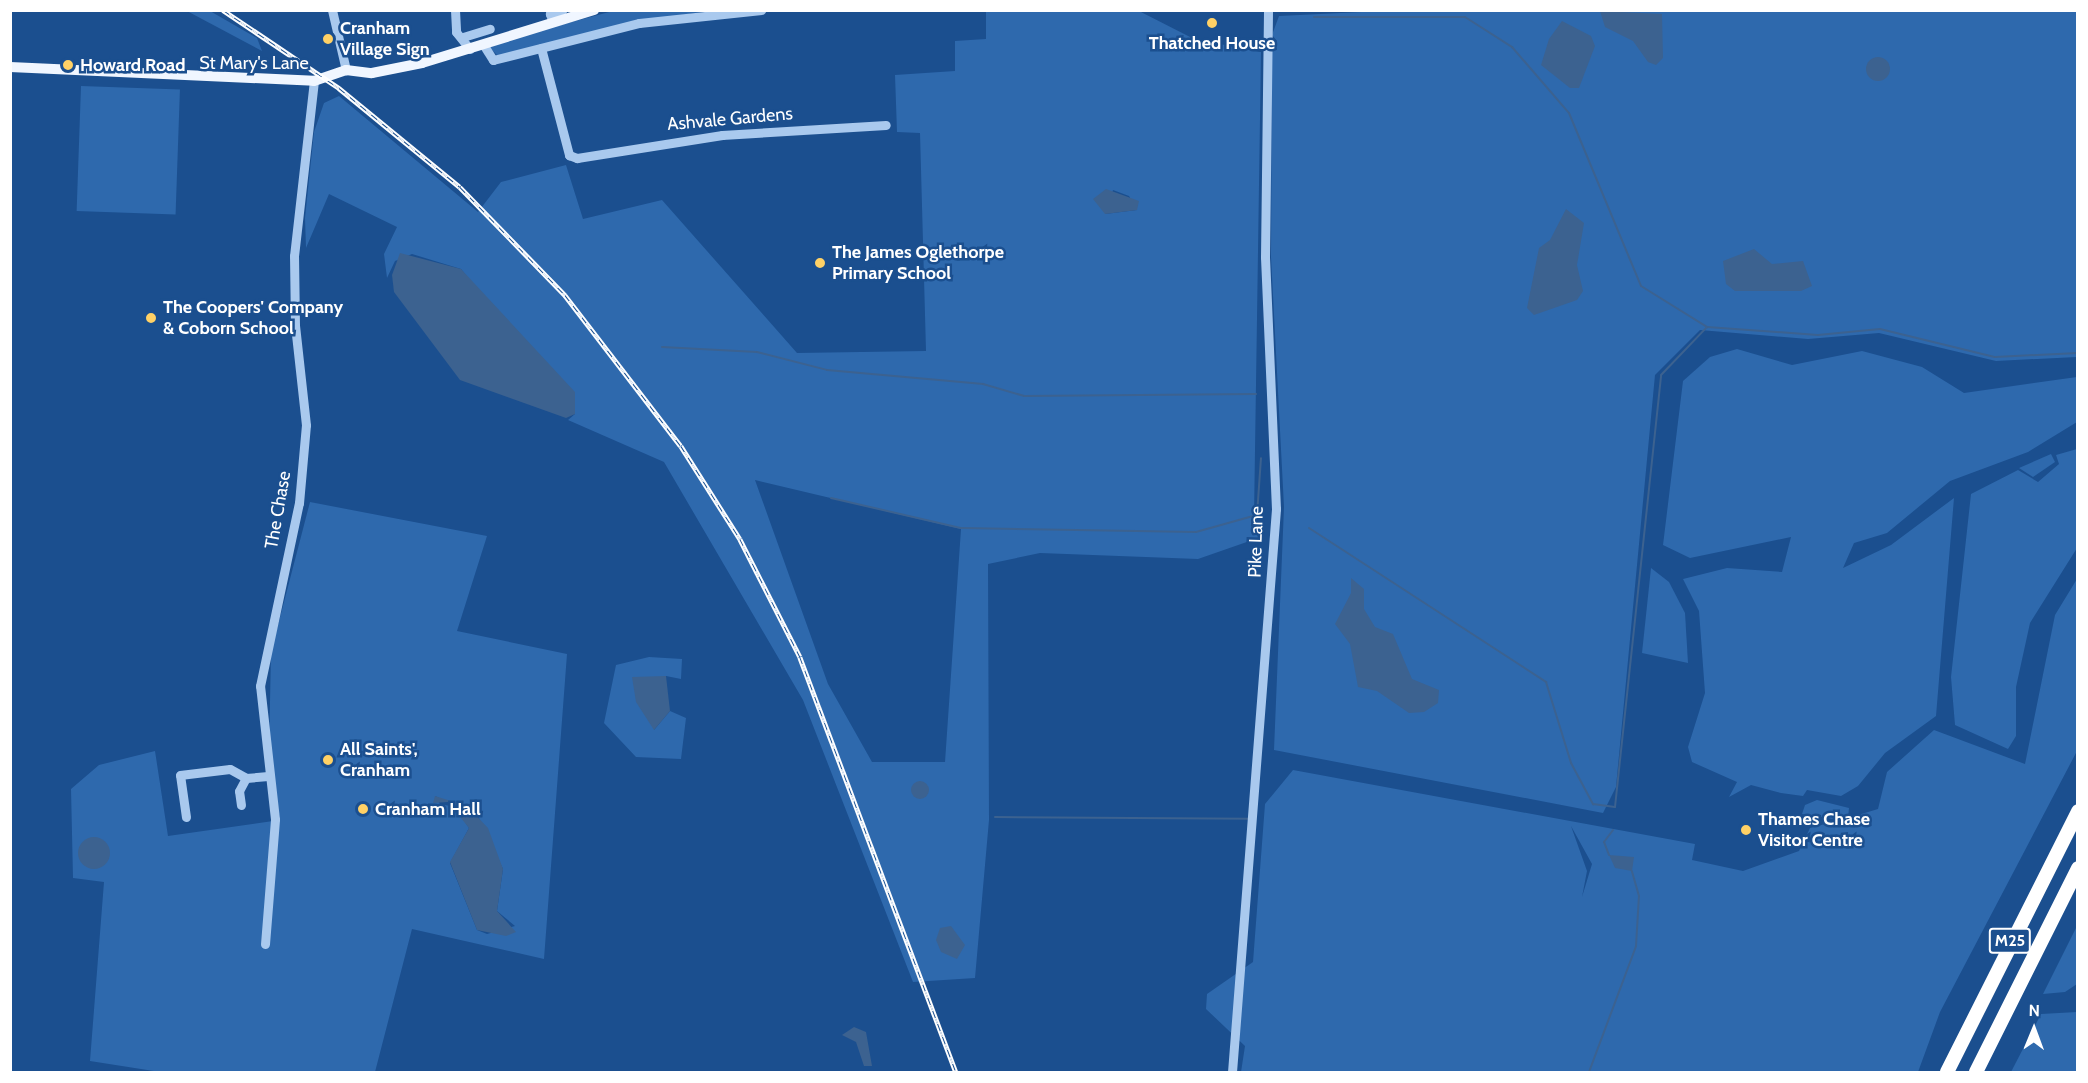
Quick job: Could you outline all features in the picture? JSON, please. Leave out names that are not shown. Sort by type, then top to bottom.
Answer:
[{"type":"highway","name":"M25","points":[[1947,1072],[2078,811]]},
{"type":"highway","name":"M25","points":[[1976,1072],[2078,868]]},
{"type":"main road","name":"St Mary's Lane","points":[[10,67],[314,81],[346,70],[397,69],[594,10]]},
{"type":"street","points":[[332,10],[346,70]]},
{"type":"street","points":[[455,10],[456,32],[463,37],[470,49]]},
{"type":"street","points":[[553,22],[550,14],[562,10]]},
{"type":"street","points":[[483,44],[493,60],[639,23],[761,10]]},
{"type":"street","name":"Pike Lane","points":[[1232,1072],[1276,509],[1264,257],[1268,10]]},
{"type":"street","points":[[463,37],[490,29]]},
{"type":"street","name":"Ashvale Gardens","points":[[541,48],[569,155],[577,158],[722,135],[886,125]]},
{"type":"street","name":"The Chase","points":[[266,944],[275,819],[268,776],[261,696],[263,655],[299,503],[306,425],[295,326],[294,256],[314,81]]},
{"type":"street","points":[[186,818],[180,775],[230,769],[246,778],[268,776]]},
{"type":"street","points":[[241,805],[239,790],[246,778]]},
{"type":"shaded area","points":[[187,11],[210,11],[257,38],[262,51]]},
{"type":"shaded area","points":[[613,11],[710,11],[626,23],[499,57],[490,48],[493,43]]},
{"type":"shaded area","points":[[986,11],[1139,11],[1194,39],[1261,52],[1254,518],[1264,516],[1264,536],[1198,559],[1040,553],[988,564],[989,820],[975,978],[913,982],[803,700],[664,462],[568,420],[575,414],[461,269],[412,254],[395,261],[387,278],[384,254],[397,227],[329,194],[306,248],[305,218],[314,132],[324,103],[339,96],[478,212],[501,182],[566,165],[583,219],[662,200],[797,353],[926,351],[920,133],[897,132],[895,75],[955,71],[955,41],[986,39]],"holes":[[[1113,190],[1129,196],[1137,210],[1105,214]],[[755,480],[961,529],[945,762],[872,762],[828,684]]]},
{"type":"shaded area","points":[[1382,11],[2077,11],[2077,357],[1996,361],[1879,333],[1808,339],[1700,330],[1655,375],[1616,787],[1603,813],[1274,750],[1284,507],[1271,257],[1272,48],[1277,41],[1272,35],[1279,16]]},
{"type":"shaded area","points":[[1600,11],[1662,14],[1663,58],[1656,65],[1648,62],[1633,41],[1605,27]]},
{"type":"shaded area","points":[[1562,21],[1591,36],[1595,46],[1579,88],[1570,88],[1541,65],[1549,39]]},
{"type":"shaded area","points":[[1878,57],[1887,60],[1890,69],[1887,78],[1878,81],[1869,78],[1866,69],[1869,60]]},
{"type":"shaded area","points":[[81,86],[180,89],[176,214],[77,211]]},
{"type":"shaded area","points":[[1106,189],[1139,201],[1137,210],[1105,214],[1093,199]]},
{"type":"shaded area","points":[[1566,209],[1584,223],[1577,265],[1583,291],[1577,300],[1534,315],[1527,308],[1539,248],[1550,240]]},
{"type":"shaded area","points":[[1754,249],[1772,264],[1803,261],[1812,286],[1801,291],[1735,291],[1726,284],[1723,261]]},
{"type":"shaded area","points":[[400,253],[461,269],[575,392],[575,414],[566,418],[460,380],[394,292],[392,275]]},
{"type":"shaded area","points":[[1737,349],[1792,365],[1862,351],[1922,367],[1964,393],[2077,377],[2077,422],[2028,452],[1950,481],[1887,533],[1854,543],[1843,568],[1891,545],[1954,498],[1936,716],[1885,753],[1858,786],[1841,796],[1807,790],[1803,796],[1751,785],[1729,797],[1737,782],[1692,762],[1688,747],[1705,693],[1699,611],[1683,579],[1727,568],[1782,572],[1791,537],[1690,558],[1663,545],[1683,381],[1710,357]]},
{"type":"shaded area","points":[[2077,449],[2077,548],[2030,623],[2016,687],[2016,736],[2008,749],[1955,725],[1951,677],[1971,494],[2018,470],[2038,482],[2059,464],[2056,455]]},
{"type":"shaded area","points":[[2051,454],[2055,462],[2033,477],[2019,468]]},
{"type":"shaded area","points":[[310,502],[487,536],[457,631],[567,654],[544,959],[412,929],[375,1072],[160,1072],[90,1061],[104,882],[73,878],[71,789],[99,765],[155,751],[168,836],[280,820],[269,752],[271,652]],"holes":[[[435,796],[478,816],[503,869],[497,911],[515,926],[487,934],[477,930],[450,863],[469,828],[455,807],[440,804]]]},
{"type":"shaded area","points":[[1651,568],[1669,582],[1685,613],[1688,663],[1642,653]]},
{"type":"shaded area","points":[[1351,578],[1364,589],[1364,609],[1375,627],[1393,634],[1412,679],[1439,690],[1438,703],[1424,712],[1409,713],[1377,691],[1358,687],[1350,644],[1335,624],[1351,593]]},
{"type":"shaded area","points":[[2077,579],[2077,751],[1940,1012],[1918,1072],[1241,1072],[1245,1046],[1206,1009],[1207,994],[1253,962],[1265,804],[1293,770],[1695,844],[1692,860],[1743,871],[1799,851],[1810,828],[1840,820],[1802,814],[1805,805],[1817,800],[1849,808],[1848,818],[1878,809],[1887,772],[1934,730],[2025,764],[2055,615]],"holes":[[[1571,826],[1592,864],[1582,897],[1587,871]]]},
{"type":"shaded area","points":[[649,657],[682,659],[681,679],[666,676],[654,730],[670,711],[686,718],[681,759],[636,757],[604,723],[616,665]]},
{"type":"shaded area","points":[[666,676],[670,711],[654,730],[636,702],[632,677]]},
{"type":"shaded area","points":[[920,781],[926,784],[929,790],[926,796],[920,799],[914,796],[911,790],[914,784]]},
{"type":"shaded area","points":[[435,796],[467,806],[488,828],[503,869],[497,911],[516,932],[506,936],[477,930],[450,862],[469,828],[448,802],[433,803]]},
{"type":"shaded area","points":[[94,837],[105,842],[110,853],[105,864],[94,869],[83,864],[78,853],[83,842]]},
{"type":"shaded area","points":[[1609,855],[1634,857],[1632,871],[1615,868]]},
{"type":"shaded area","points":[[951,926],[965,945],[957,959],[941,952],[936,940],[940,928]]},
{"type":"shaded area","points":[[2077,926],[2077,984],[2065,992],[2043,994]]},
{"type":"shaded area","points":[[2077,1012],[2077,1072],[2011,1072],[2041,1014]]},
{"type":"shaded area","points":[[854,1027],[866,1032],[872,1066],[864,1066],[856,1042],[842,1035]]},
{"type":"waterway","points":[[1314,17],[1465,17],[1512,47],[1569,113],[1641,286],[1707,327],[1818,335],[1880,329],[1995,357],[2078,353]]},
{"type":"waterway","points":[[1309,528],[1546,682],[1571,763],[1593,804],[1615,807],[1661,375],[1707,327]]},
{"type":"waterway","points":[[662,347],[757,352],[827,370],[983,384],[1024,396],[1256,394]]},
{"type":"waterway","points":[[831,498],[961,528],[1196,532],[1257,515],[1261,458]]},
{"type":"waterway","points":[[995,817],[1250,819]]},
{"type":"waterway","points":[[1609,855],[1604,842],[1613,830]]},
{"type":"waterway","points":[[1589,1072],[1636,946],[1639,896],[1632,871]]},
{"type":"railway","points":[[223,10],[339,88],[460,187],[565,295],[681,446],[740,539],[800,657],[956,1072]]},
{"type":"place","name":"Thatched House","points":[[1212,23]]},
{"type":"place","name":"Cranham Village Sign","points":[[328,39]]},
{"type":"place","name":"Howard Road","points":[[68,65]]},
{"type":"place","name":"The James Oglethorpe Primary School","points":[[820,263]]},
{"type":"place","name":"The Coopers' Company & Coborn School","points":[[151,318]]},
{"type":"place","name":"All Saints', Cranham","points":[[328,760]]},
{"type":"place","name":"Cranham Hall","points":[[363,809]]},
{"type":"place","name":"Thames Chase Visitor Centre","points":[[1746,830]]}]
